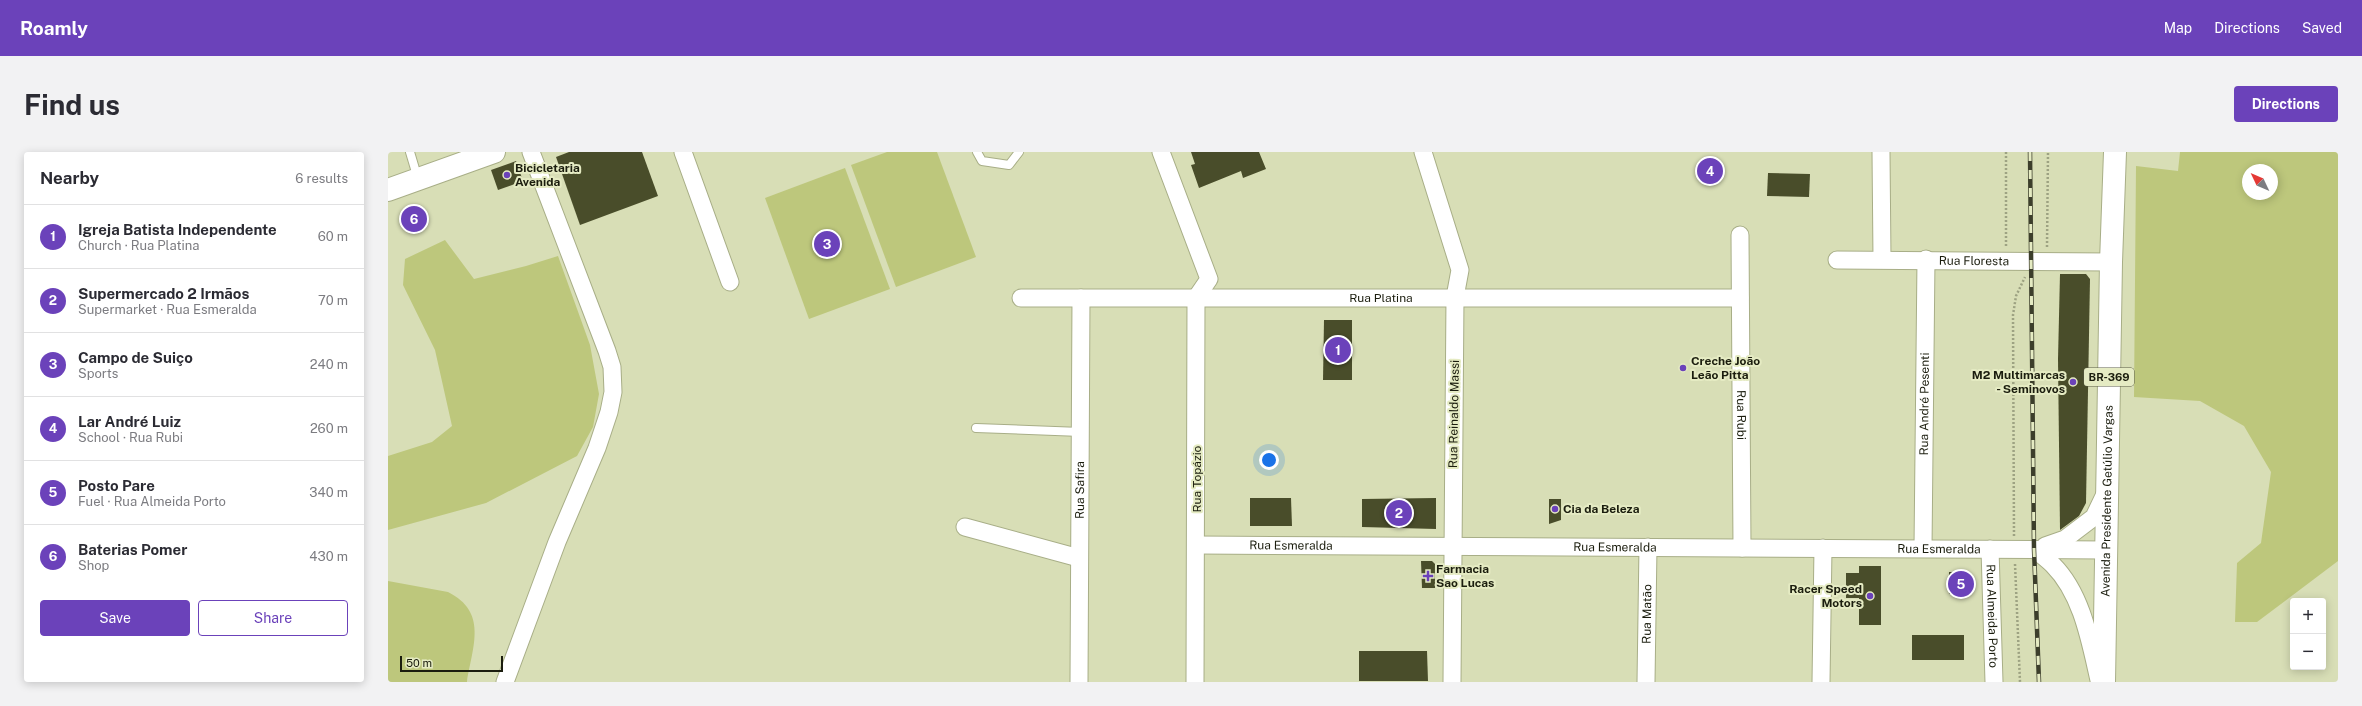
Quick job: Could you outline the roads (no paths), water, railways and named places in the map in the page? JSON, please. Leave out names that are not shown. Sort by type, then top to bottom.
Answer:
[{"type":"main road","points":[[388,190],[494,152]]},
{"type":"main road","name":"Avenida Presidente Getúlio Vargas","points":[[2104,682],[2106,492],[2115,152]]},
{"type":"street","points":[[505,682],[557,542],[597,448],[613,392],[612,367],[607,351],[531,152]]},
{"type":"street","points":[[683,152],[730,282]]},
{"type":"street","points":[[1161,152],[1216,297]]},
{"type":"street","points":[[1881,152],[1882,259]]},
{"type":"street","name":"Rua Reinaldo Massi","points":[[1427,154],[1460,270],[1456,297],[1452,682]]},
{"type":"street","name":"Rua Rubi","points":[[1740,235],[1742,548]]},
{"type":"street","name":"Rua Floresta","points":[[1836,260],[2038,260],[2111,262]]},
{"type":"street","name":"Rua André Pesenti","points":[[1923,548],[1926,260]]},
{"type":"street","points":[[1196,298],[1209,280]]},
{"type":"street","name":"Rua Platina","points":[[1021,298],[1740,298]]},
{"type":"street","name":"Rua Safira","points":[[1079,682],[1081,298]]},
{"type":"street","name":"Rua Topázio","points":[[1195,682],[1197,545],[1196,298]]},
{"type":"street","name":"Rua Esmeralda","points":[[2034,549],[2065,539],[2094,517],[2106,492]]},
{"type":"street","points":[[965,527],[1079,558]]},
{"type":"street","name":"Rua Esmeralda","points":[[1197,545],[1453,548],[1648,547],[2106,550]]},
{"type":"street","name":"Rua Matão","points":[[1646,682],[1648,547]]},
{"type":"street","points":[[1821,682],[1823,548]]},
{"type":"street","points":[[2034,549],[2053,565],[2065,580],[2079,606],[2100,682]]},
{"type":"street","name":"Rua Almeida Porto","points":[[1990,550],[1994,682]]},
{"type":"lane","points":[[410,152],[418,180]]},
{"type":"lane","points":[[977,152],[982,161],[1009,164],[1019,152]]},
{"type":"lane","points":[[976,428],[1080,432]]},
{"type":"railway","points":[[2030,152],[2034,549],[2039,682]]},
{"type":"place","name":"Lar André Luiz","points":[[1710,171]]},
{"type":"place","name":"Bicicletaria Avenida","points":[[507,175]]},
{"type":"place","name":"Baterias Pomer","points":[[414,219]]},
{"type":"place","name":"Campo de Suiço","points":[[827,244]]},
{"type":"place","name":"Igreja Batista Independente","points":[[1338,350]]},
{"type":"place","name":"Creche João Leão Pitta","points":[[1683,368]]},
{"type":"place","name":"M2 Multimarcas - Seminovos","points":[[2073,382]]},
{"type":"place","name":"Cia da Beleza","points":[[1555,509]]},
{"type":"place","name":"Supermercado 2 Irmãos","points":[[1399,513]]},
{"type":"place","name":"Farmacia Sao Lucas","points":[[1428,576]]},
{"type":"place","name":"Posto Pare","points":[[1961,584]]},
{"type":"place","name":"Racer Speed Motors","points":[[1870,596]]}]
